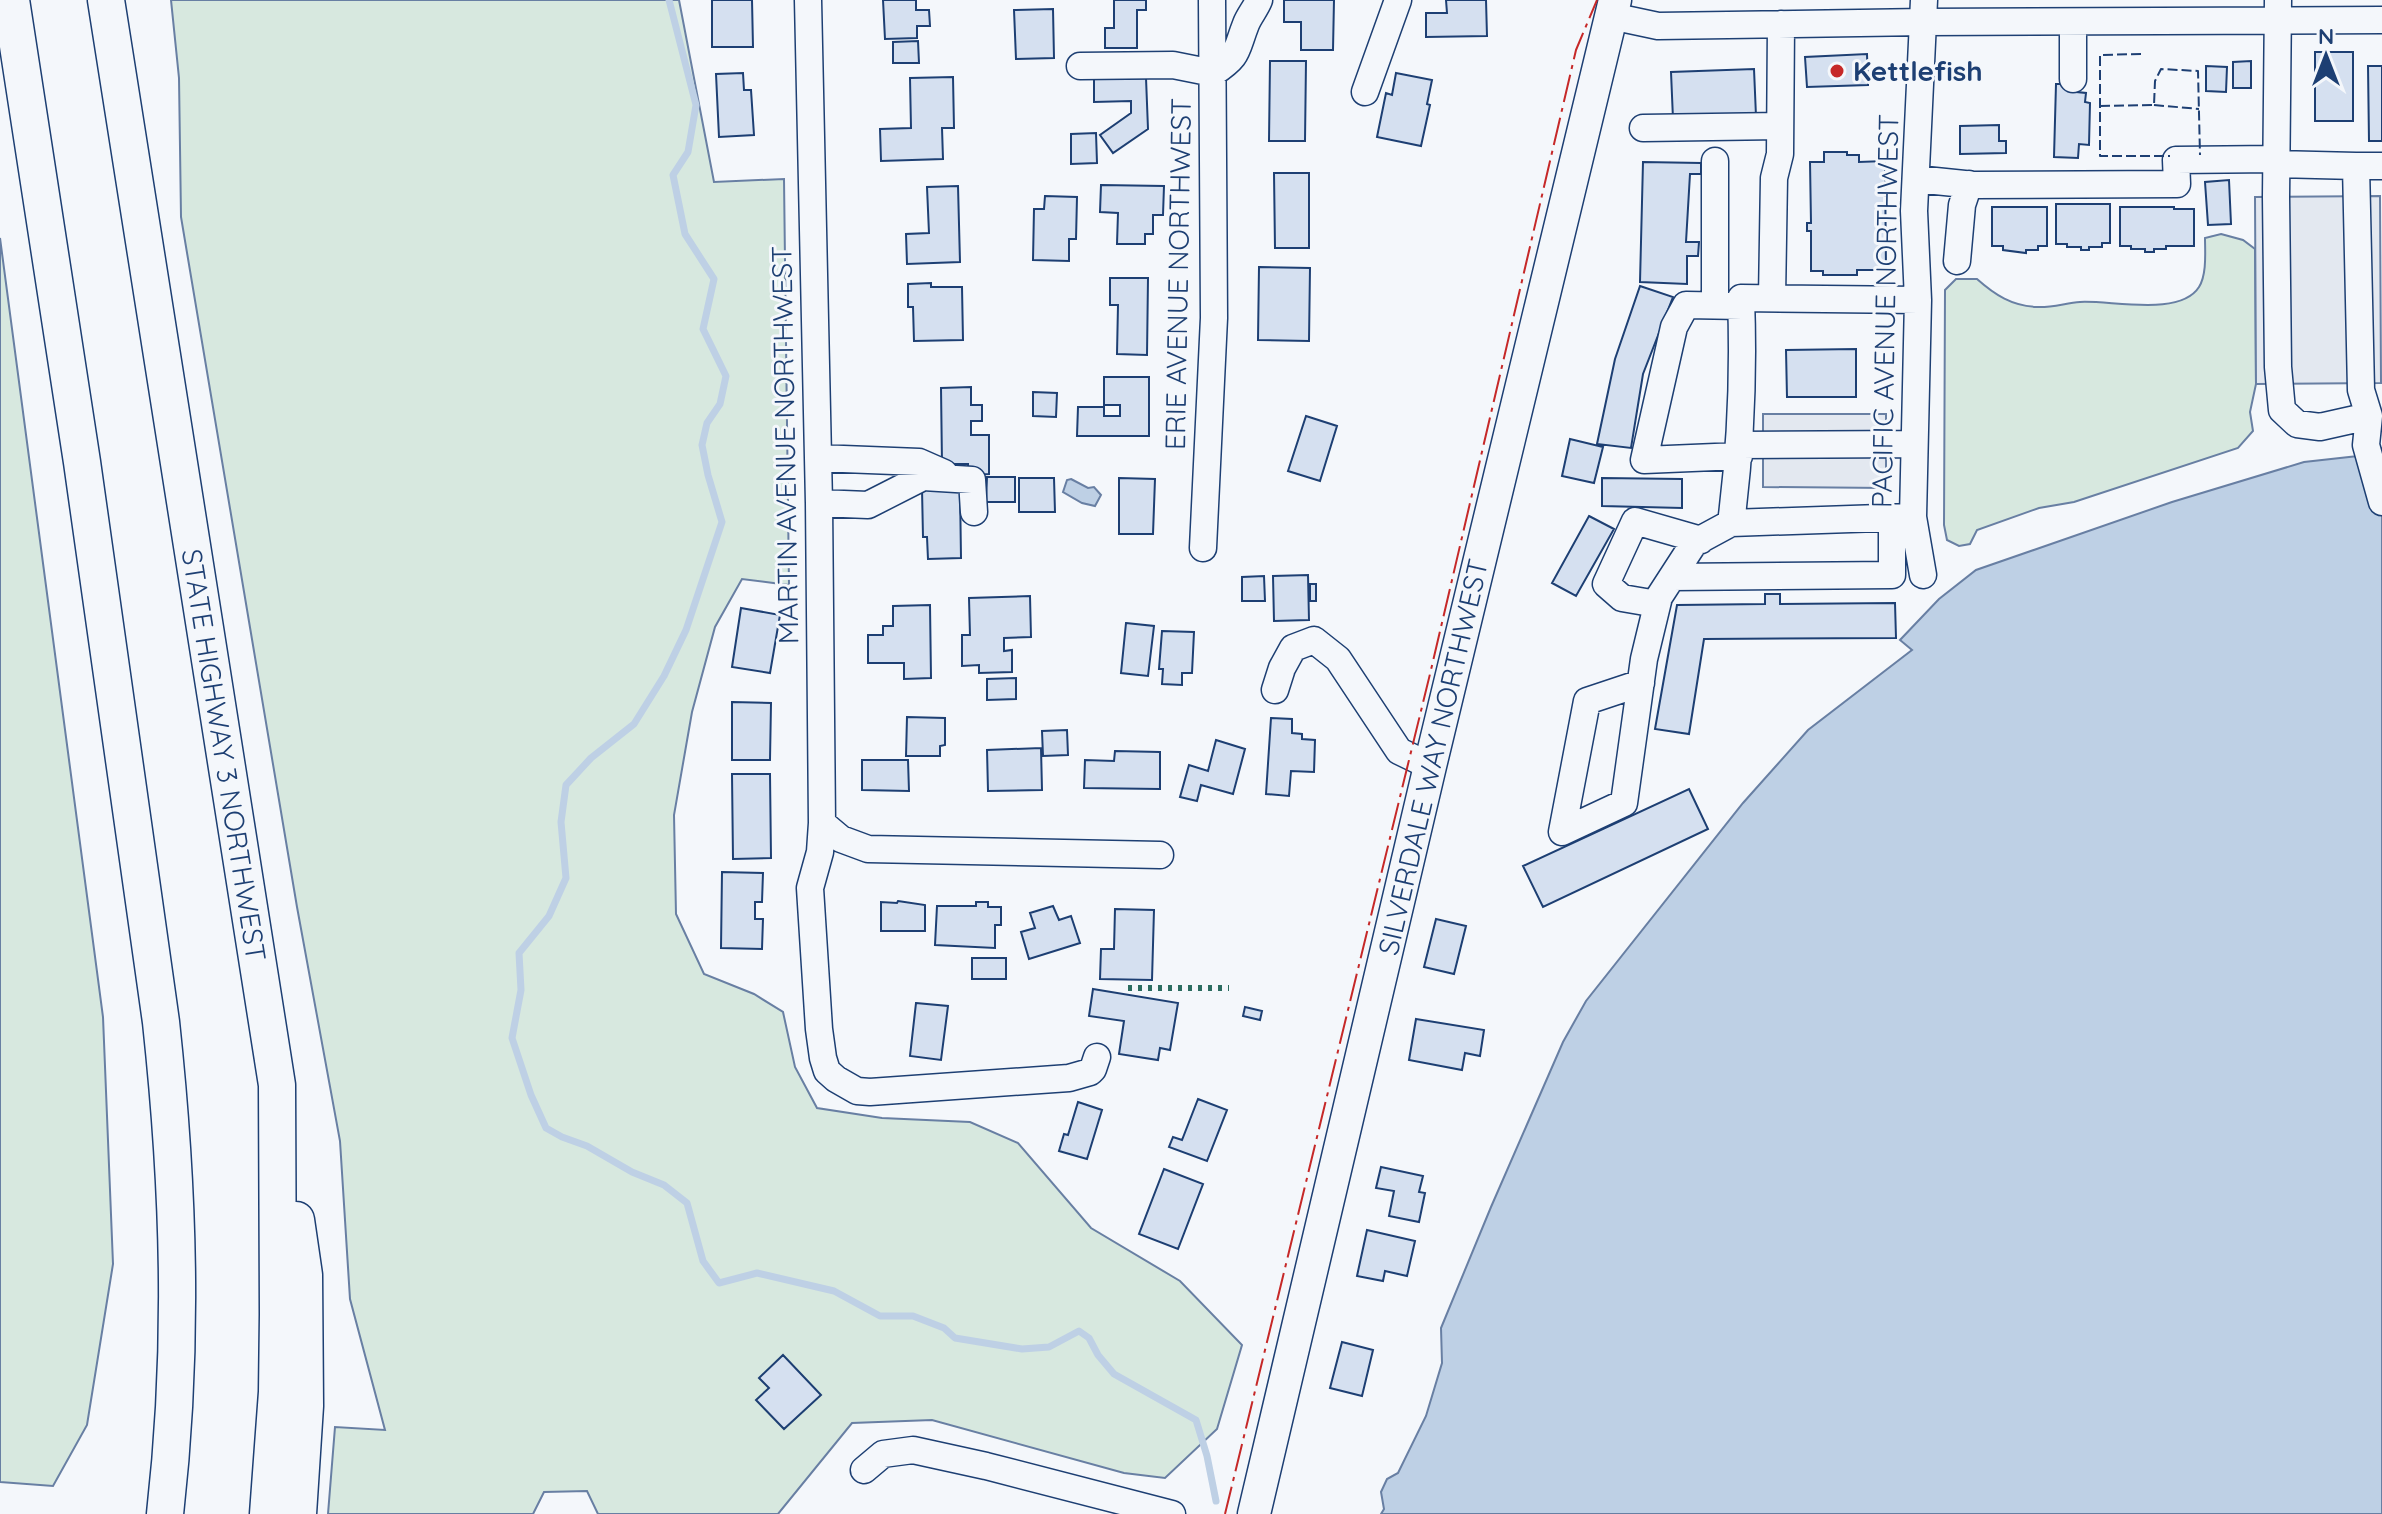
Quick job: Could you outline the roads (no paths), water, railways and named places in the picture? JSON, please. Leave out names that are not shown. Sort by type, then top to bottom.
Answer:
[{"type":"highway","points":[[11,0],[82,462],[171,1108],[176,1191],[178,1345],[165,1514]]},
{"type":"highway","name":"STATE HIGHWAY 3 NORTHWEST","points":[[106,0],[277,1085],[278,1345],[268,1514]]},
{"type":"highway","points":[[277,1085],[304,1275],[305,1406],[298,1514]]},
{"type":"main road","name":"SILVERDALE WAY NORTHWEST","points":[[1254,1514],[1613,8]]},
{"type":"street","name":"MARTIN AVENUE NORTHWEST","points":[[808,0],[819,503],[822,823],[820,852],[810,888],[823,1058],[827,1071],[847,1086],[870,1092],[1069,1078],[1090,1072],[1097,1057]]},
{"type":"street","name":"ERIE AVENUE NORTHWEST","points":[[1203,548],[1214,318],[1212,0]]},
{"type":"street","points":[[1080,66],[1173,65],[1213,73],[1230,62],[1238,51],[1247,22],[1259,0]]},
{"type":"street","points":[[1365,92],[1398,0]]},
{"type":"street","points":[[1613,8],[1658,26],[1734,12],[1781,24],[1924,11],[2073,22],[2103,11],[2278,11],[2382,20]]},
{"type":"street","name":"PACIFIC AVENUE NORTHWEST","points":[[1923,575],[1902,517],[1914,444],[1918,300],[1914,211],[1924,11]]},
{"type":"street","points":[[2278,11],[2275,162],[2278,367],[2282,410],[2297,424],[2320,427],[2376,422]]},
{"type":"street","points":[[2073,22],[2073,79]]},
{"type":"street","points":[[1772,298],[1774,178],[1780,154],[1781,24]]},
{"type":"street","points":[[1643,128],[1780,126]]},
{"type":"street","points":[[1916,179],[1969,184],[2177,184],[2176,160],[2369,166],[2361,390],[2376,422],[2366,445],[2382,502]]},
{"type":"street","points":[[1715,161],[1715,305]]},
{"type":"street","points":[[1957,261],[1962,205],[1969,184]]},
{"type":"street","points":[[1731,523],[1744,388],[1741,298],[1918,300]]},
{"type":"street","points":[[1742,306],[1686,305],[1674,327],[1644,460],[1739,450],[1914,444]]},
{"type":"street","points":[[818,458],[919,462],[954,479]]},
{"type":"street","points":[[819,503],[868,505],[923,477],[972,480],[974,512]]},
{"type":"street","points":[[1642,671],[1587,701],[1562,832],[1624,803],[1642,671],[1657,604],[1659,597],[1694,543],[1731,523],[1902,517],[1892,575],[1672,577]]},
{"type":"street","points":[[1657,604],[1622,598],[1606,584],[1635,521],[1701,540]]},
{"type":"street","points":[[1275,690],[1293,648],[1314,640],[1338,659],[1399,751],[1430,766]]},
{"type":"street","points":[[822,823],[841,839],[868,849],[1160,855]]},
{"type":"street","points":[[864,1470],[883,1454],[913,1450],[1172,1514]]},
{"type":"water","points":[[2382,448],[2382,1514],[1381,1514],[1384,1509],[1381,1492],[1387,1479],[1398,1473],[1426,1416],[1442,1363],[1441,1328],[1563,1042],[1586,1001],[1743,803],[1808,730],[1912,650],[1900,640],[1939,599],[1976,570],[2172,502],[2304,462],[2367,455]]},
{"type":"water","points":[[1067,480],[1088,488],[1094,487],[1101,495],[1095,506],[1082,503],[1063,492]]},
{"type":"waterway","points":[[669,0],[696,105],[688,152],[673,175],[685,234],[714,279],[703,329],[726,376],[720,404],[707,423],[702,445],[722,522],[686,630],[664,676],[634,724],[591,758],[566,785],[561,822],[566,878],[549,916],[519,953],[521,990],[512,1038],[531,1095],[546,1128],[664,1185],[687,1203],[703,1261],[719,1283],[757,1273],[834,1291],[880,1316],[913,1316],[944,1328],[955,1338],[1022,1349],[1049,1347],[1079,1331],[1089,1338],[1114,1374],[1196,1420],[1216,1501]]},
{"type":"place","name":"Kettlefish","points":[[1837,71]]}]
